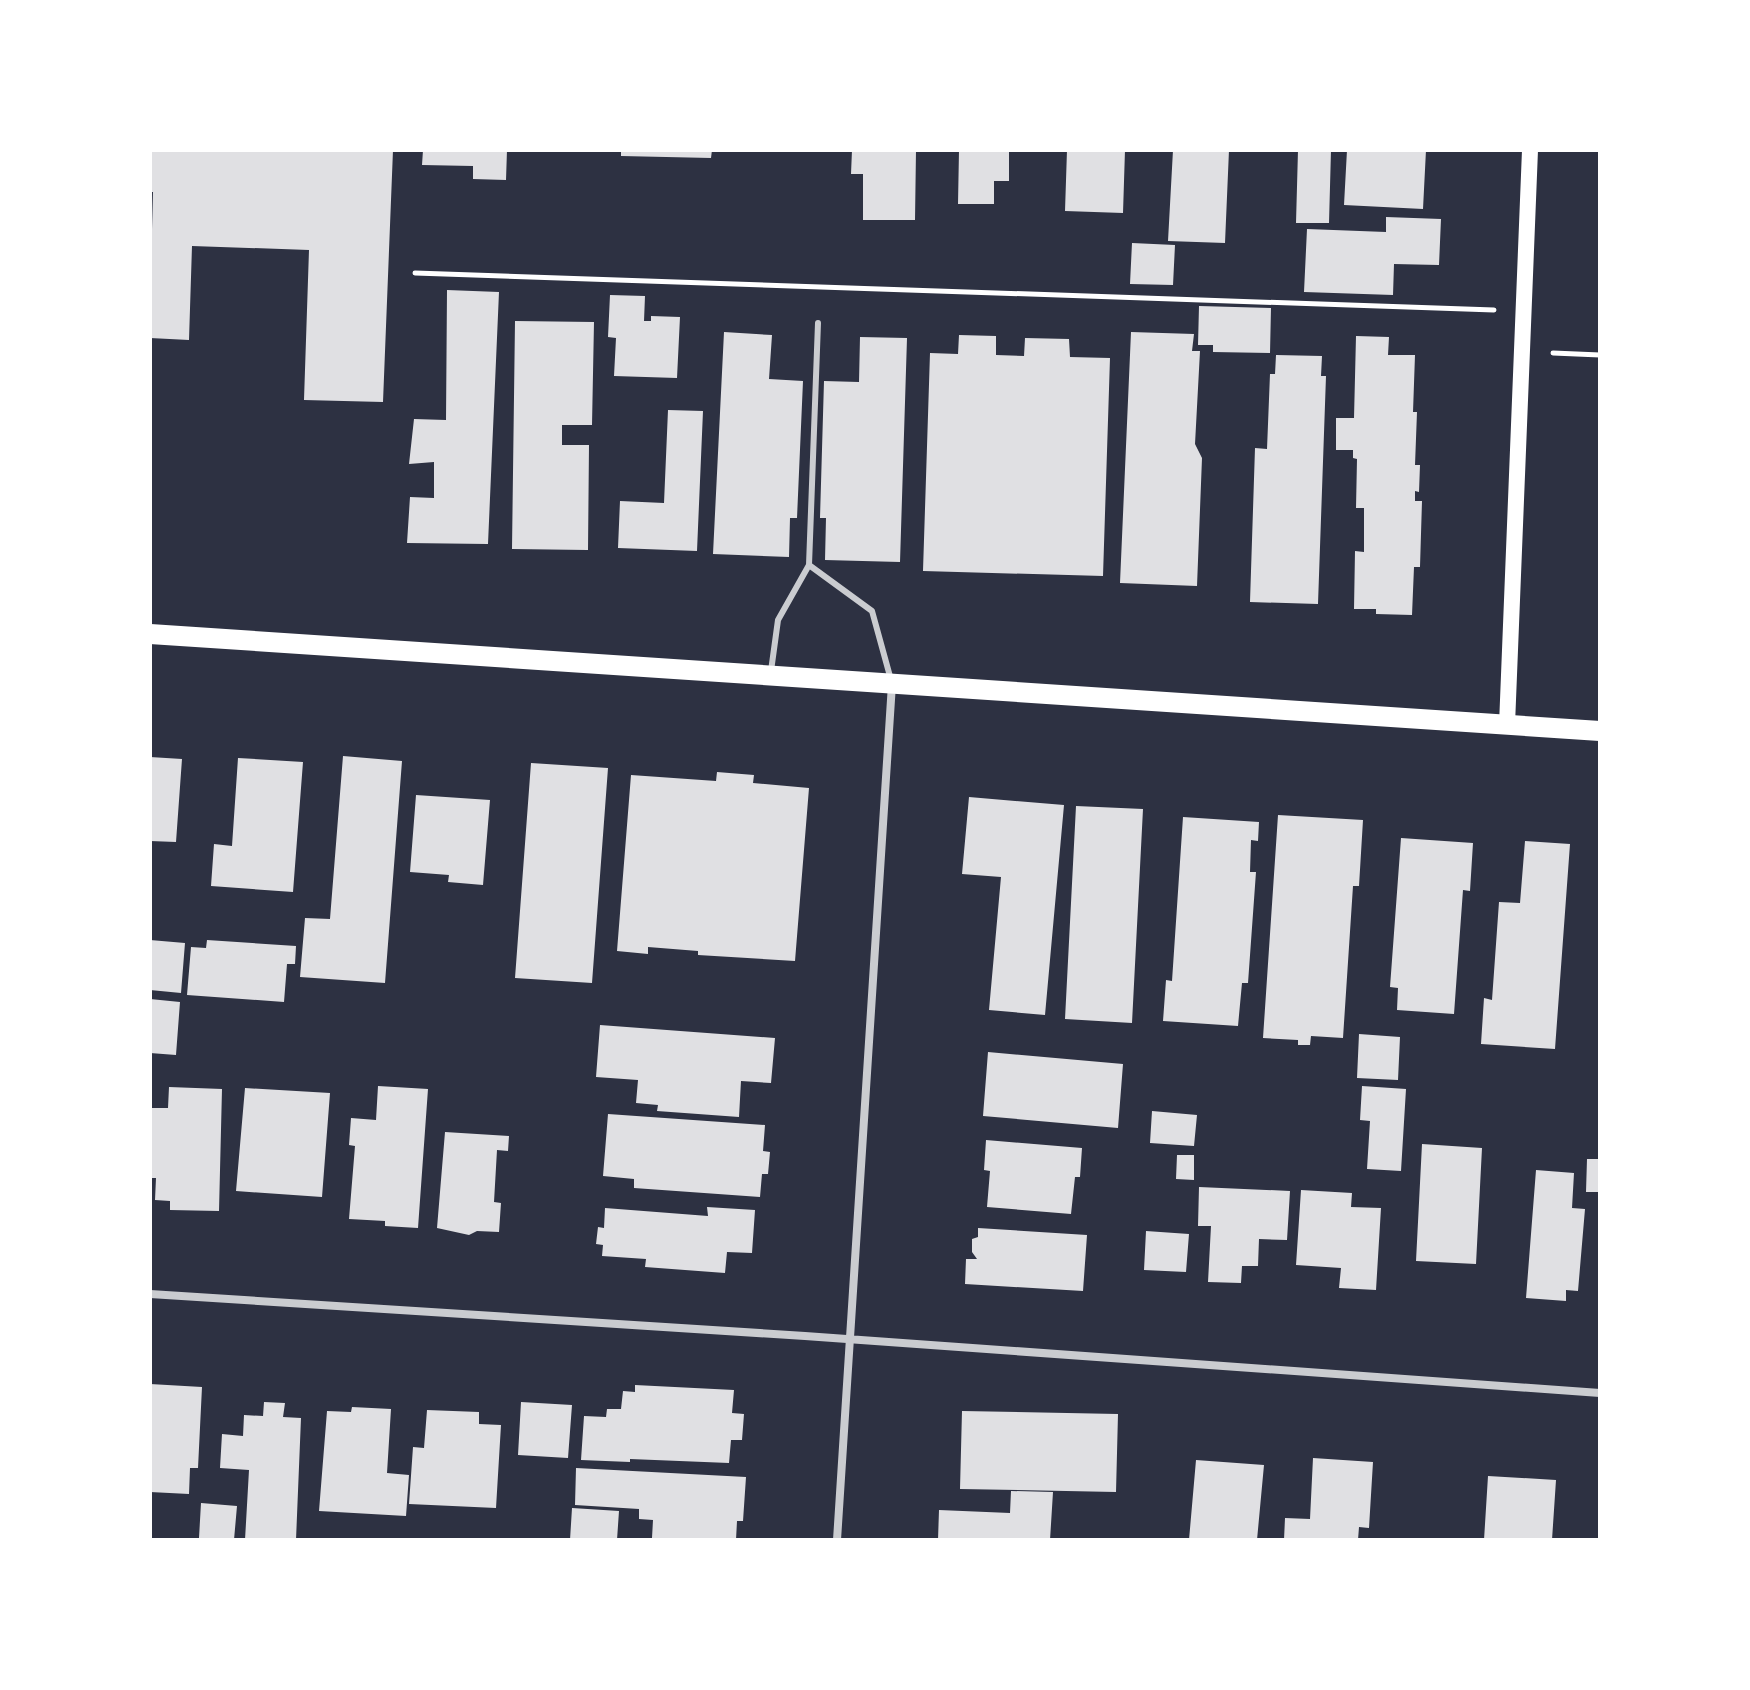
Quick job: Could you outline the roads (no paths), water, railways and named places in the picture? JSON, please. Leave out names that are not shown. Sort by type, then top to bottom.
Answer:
[{"type":"main road","points":[[1507,725],[1530,150]]},
{"type":"main road","points":[[150,634],[1600,731]]},
{"type":"street","points":[[837,1540],[892,684]]},
{"type":"street","points":[[150,1294],[850,1339],[1600,1393]]},
{"type":"lane","points":[[770,676],[778,620],[809,565],[818,323]]},
{"type":"lane","points":[[809,565],[872,611],[892,684]]}]
